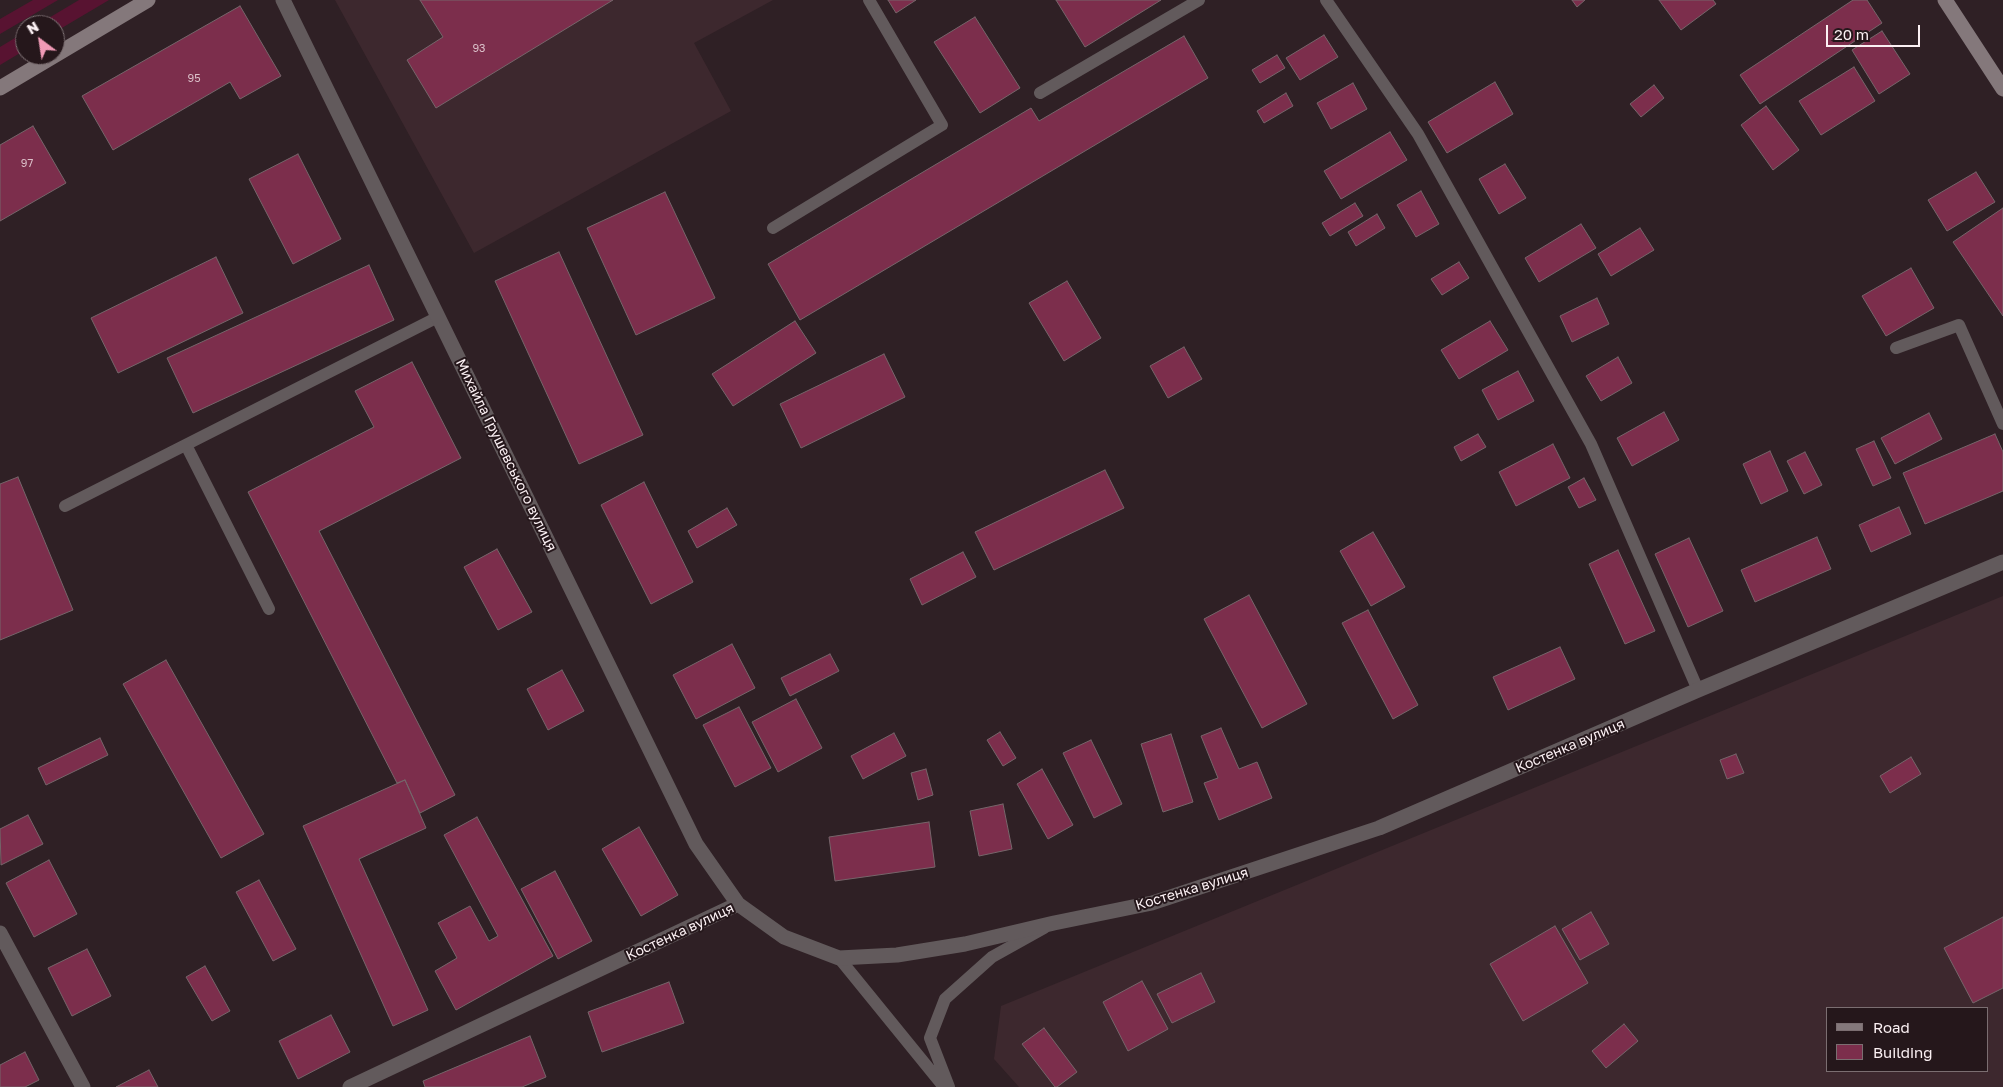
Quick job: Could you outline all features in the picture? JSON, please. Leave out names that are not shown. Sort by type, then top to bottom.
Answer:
[{"type":"street","points":[[0,88],[148,0]]},
{"type":"street","name":"Михайла Грушевського вулиця","points":[[283,0],[696,844],[738,904]]},
{"type":"street","points":[[1945,0],[2003,89]]},
{"type":"street","name":"Костенка вулиця","points":[[350,1087],[738,904],[784,937],[839,958],[897,955],[965,944],[1054,923],[1152,904],[1380,828],[1698,690],[2003,562]]},
{"type":"street","points":[[0,933],[83,1087]]},
{"type":"lane","points":[[773,228],[942,125],[869,0]]},
{"type":"lane","points":[[1040,93],[1199,0]]},
{"type":"lane","points":[[1326,0],[1418,134],[1590,444],[1698,690]]},
{"type":"lane","points":[[65,506],[438,318]]},
{"type":"lane","points":[[1896,348],[1959,325],[2003,424]]},
{"type":"lane","points":[[186,445],[270,610]]},
{"type":"lane","points":[[949,1087],[930,1038],[946,998],[992,957],[1054,923]]},
{"type":"lane","points":[[839,958],[944,1087]]},
{"type":"shaded area","points":[[33,0],[58,0],[32,15],[15,15],[15,25],[0,34],[0,19]]},
{"type":"shaded area","points":[[79,0],[109,0],[65,26],[65,15],[54,15]]},
{"type":"shaded area","points":[[335,0],[773,0],[694,43],[731,111],[474,253]]},
{"type":"shaded area","points":[[15,38],[15,56],[0,65],[0,47]]},
{"type":"shaded area","points":[[2003,596],[2003,1087],[1019,1087],[994,1059],[1001,1006]]},
{"type":"building","points":[[420,0],[613,0],[436,108],[407,60],[443,37]]},
{"type":"building","points":[[888,0],[916,0],[896,13]]},
{"type":"building","points":[[1056,0],[1161,0],[1085,47]]},
{"type":"building","points":[[1572,0],[1585,0],[1577,7]]},
{"type":"building","points":[[1659,0],[1713,0],[1716,4],[1681,30]]},
{"type":"building","points":[[1853,0],[1867,0],[1882,23],[1760,104],[1740,75]]},
{"type":"building","points":[[240,6],[281,76],[240,99],[230,82],[113,150],[82,96]]},
{"type":"building","points":[[975,17],[1020,88],[980,113],[934,42]]},
{"type":"building","points":[[1882,31],[1910,74],[1879,94],[1852,50]]},
{"type":"building","points":[[1324,35],[1338,57],[1300,80],[1286,58]]},
{"type":"building","points":[[1184,36],[1208,78],[800,320],[768,264],[1031,108],[1039,121]]},
{"type":"building","points":[[1277,55],[1285,68],[1260,83],[1252,70]]},
{"type":"building","points":[[1854,67],[1875,101],[1821,135],[1799,101]]},
{"type":"building","points":[[1495,82],[1513,114],[1447,153],[1428,122]]},
{"type":"building","points":[[1353,83],[1367,109],[1331,129],[1317,103]]},
{"type":"building","points":[[1654,85],[1664,98],[1641,117],[1630,104]]},
{"type":"building","points":[[1286,93],[1293,106],[1264,123],[1257,111]]},
{"type":"building","points":[[1766,106],[1799,150],[1773,170],[1741,125]]},
{"type":"building","points":[[33,126],[66,183],[0,221],[0,145]]},
{"type":"building","points":[[1390,132],[1407,160],[1341,199],[1324,171]]},
{"type":"building","points":[[298,154],[341,239],[293,264],[249,179]]},
{"type":"building","points":[[1505,164],[1526,198],[1499,214],[1479,179]]},
{"type":"building","points":[[1976,172],[1995,202],[1947,231],[1928,200]]},
{"type":"building","points":[[1421,191],[1439,224],[1416,237],[1397,205]]},
{"type":"building","points":[[665,192],[715,298],[636,335],[587,228]]},
{"type":"building","points":[[1355,203],[1363,216],[1330,236],[1322,223]]},
{"type":"building","points":[[2003,208],[2003,316],[1953,242]]},
{"type":"building","points":[[1377,214],[1385,228],[1356,246],[1348,232]]},
{"type":"building","points":[[1581,224],[1596,248],[1539,282],[1525,258]]},
{"type":"building","points":[[1640,228],[1654,250],[1611,276],[1598,254]]},
{"type":"building","points":[[559,252],[643,435],[579,464],[495,281]]},
{"type":"building","points":[[216,257],[243,313],[118,373],[91,318]]},
{"type":"building","points":[[1459,262],[1469,278],[1442,295],[1431,279]]},
{"type":"building","points":[[369,265],[394,320],[193,413],[167,358]]},
{"type":"building","points":[[1911,268],[1934,308],[1886,336],[1862,296]]},
{"type":"building","points":[[1067,281],[1101,338],[1064,361],[1029,303]]},
{"type":"building","points":[[1597,298],[1609,324],[1572,342],[1560,316]]},
{"type":"building","points":[[795,321],[816,353],[733,406],[712,374]]},
{"type":"building","points":[[1490,321],[1508,350],[1459,379],[1441,350]]},
{"type":"building","points":[[1184,347],[1202,379],[1168,398],[1150,366]]},
{"type":"building","points":[[884,354],[905,397],[801,448],[780,404]]},
{"type":"building","points":[[1618,357],[1632,383],[1601,401],[1586,376]]},
{"type":"building","points":[[412,362],[461,458],[319,531],[455,795],[420,813],[405,780],[397,783],[248,492],[374,427],[355,391]]},
{"type":"building","points":[[1518,371],[1534,401],[1498,420],[1482,390]]},
{"type":"building","points":[[1664,412],[1679,440],[1632,466],[1617,438]]},
{"type":"building","points":[[1929,413],[1942,439],[1895,464],[1881,438]]},
{"type":"building","points":[[1478,434],[1486,447],[1461,461],[1454,447]]},
{"type":"building","points":[[1995,434],[2003,452],[2003,491],[1925,524],[1903,473]]},
{"type":"building","points":[[1874,441],[1891,478],[1873,486],[1856,449]]},
{"type":"building","points":[[1553,444],[1570,478],[1516,506],[1499,472]]},
{"type":"building","points":[[1770,451],[1788,491],[1761,504],[1743,464]]},
{"type":"building","points":[[1805,452],[1822,485],[1804,494],[1787,461]]},
{"type":"building","points":[[1105,470],[1124,508],[994,570],[975,532]]},
{"type":"building","points":[[18,477],[73,610],[0,640],[0,484]]},
{"type":"building","points":[[1584,478],[1596,500],[1579,508],[1568,487]]},
{"type":"building","points":[[644,482],[693,582],[651,604],[601,505]]},
{"type":"building","points":[[1899,507],[1911,534],[1871,552],[1859,525]]},
{"type":"building","points":[[727,508],[737,525],[697,548],[688,531]]},
{"type":"building","points":[[1373,532],[1405,587],[1371,606],[1340,551]]},
{"type":"building","points":[[1817,537],[1831,569],[1755,602],[1741,570]]},
{"type":"building","points":[[1689,538],[1723,611],[1688,627],[1655,554]]},
{"type":"building","points":[[497,549],[532,612],[498,630],[464,567]]},
{"type":"building","points":[[1618,550],[1655,631],[1625,644],[1589,564]]},
{"type":"building","points":[[963,552],[976,577],[922,605],[910,579]]},
{"type":"building","points":[[1249,595],[1307,704],[1262,728],[1204,619]]},
{"type":"building","points":[[1368,610],[1418,705],[1393,719],[1342,623]]},
{"type":"building","points":[[732,644],[755,688],[696,719],[673,675]]},
{"type":"building","points":[[1560,647],[1575,679],[1508,710],[1493,677]]},
{"type":"building","points":[[830,654],[839,671],[790,696],[781,678]]},
{"type":"building","points":[[166,660],[264,834],[221,858],[123,684]]},
{"type":"building","points":[[562,670],[584,711],[548,730],[527,689]]},
{"type":"building","points":[[796,699],[822,748],[778,772],[752,722]]},
{"type":"building","points":[[739,707],[771,768],[735,787],[703,725]]},
{"type":"building","points":[[1221,728],[1239,769],[1257,762],[1272,798],[1219,820],[1204,783],[1218,778],[1201,736]]},
{"type":"building","points":[[1000,732],[1016,758],[1003,766],[987,740]]},
{"type":"building","points":[[894,733],[906,756],[863,779],[851,756]]},
{"type":"building","points":[[1171,734],[1193,802],[1163,812],[1141,744]]},
{"type":"building","points":[[100,738],[108,755],[46,785],[38,768]]},
{"type":"building","points":[[1091,740],[1122,804],[1094,818],[1063,753]]},
{"type":"building","points":[[1736,754],[1744,773],[1727,779],[1720,760]]},
{"type":"building","points":[[1911,757],[1921,774],[1890,793],[1880,776]]},
{"type":"building","points":[[926,769],[933,795],[918,800],[911,773]]},
{"type":"building","points":[[1042,769],[1073,825],[1048,839],[1017,784]]},
{"type":"building","points":[[405,780],[426,828],[359,859],[428,1010],[393,1026],[303,826]]},
{"type":"building","points":[[1003,804],[1012,849],[979,856],[970,811]]},
{"type":"building","points":[[28,815],[43,844],[1,865],[0,829]]},
{"type":"building","points":[[477,817],[553,956],[456,1010],[435,971],[457,958],[438,923],[470,906],[489,941],[498,936],[444,835]]},
{"type":"building","points":[[929,822],[935,867],[835,881],[829,837]]},
{"type":"building","points":[[639,827],[678,895],[641,916],[602,849]]},
{"type":"building","points":[[49,860],[77,914],[34,937],[6,883]]},
{"type":"building","points":[[555,871],[592,941],[558,959],[521,889]]},
{"type":"building","points":[[259,880],[296,949],[273,961],[236,892]]},
{"type":"building","points":[[1591,912],[1609,944],[1580,960],[1562,929]]},
{"type":"building","points":[[2003,917],[2003,988],[1973,1003],[1944,948]]},
{"type":"building","points":[[1555,926],[1588,983],[1523,1021],[1490,964]]},
{"type":"building","points":[[87,949],[111,996],[72,1016],[48,968]]},
{"type":"building","points":[[205,966],[230,1011],[212,1021],[186,977]]},
{"type":"building","points":[[1201,973],[1215,1002],[1172,1023],[1157,994]]},
{"type":"building","points":[[1142,981],[1168,1029],[1128,1051],[1103,1002]]},
{"type":"building","points":[[669,982],[684,1023],[602,1052],[588,1012]]},
{"type":"building","points":[[331,1015],[350,1052],[298,1079],[279,1041]]},
{"type":"building","points":[[1624,1024],[1638,1041],[1606,1068],[1592,1051]]},
{"type":"building","points":[[1044,1028],[1077,1072],[1057,1087],[1055,1087],[1022,1044]]},
{"type":"building","points":[[530,1036],[546,1077],[522,1087],[425,1087],[423,1081]]},
{"type":"building","points":[[25,1052],[39,1080],[25,1087],[0,1087],[0,1065]]},
{"type":"building","points":[[149,1070],[158,1087],[116,1087]]}]
